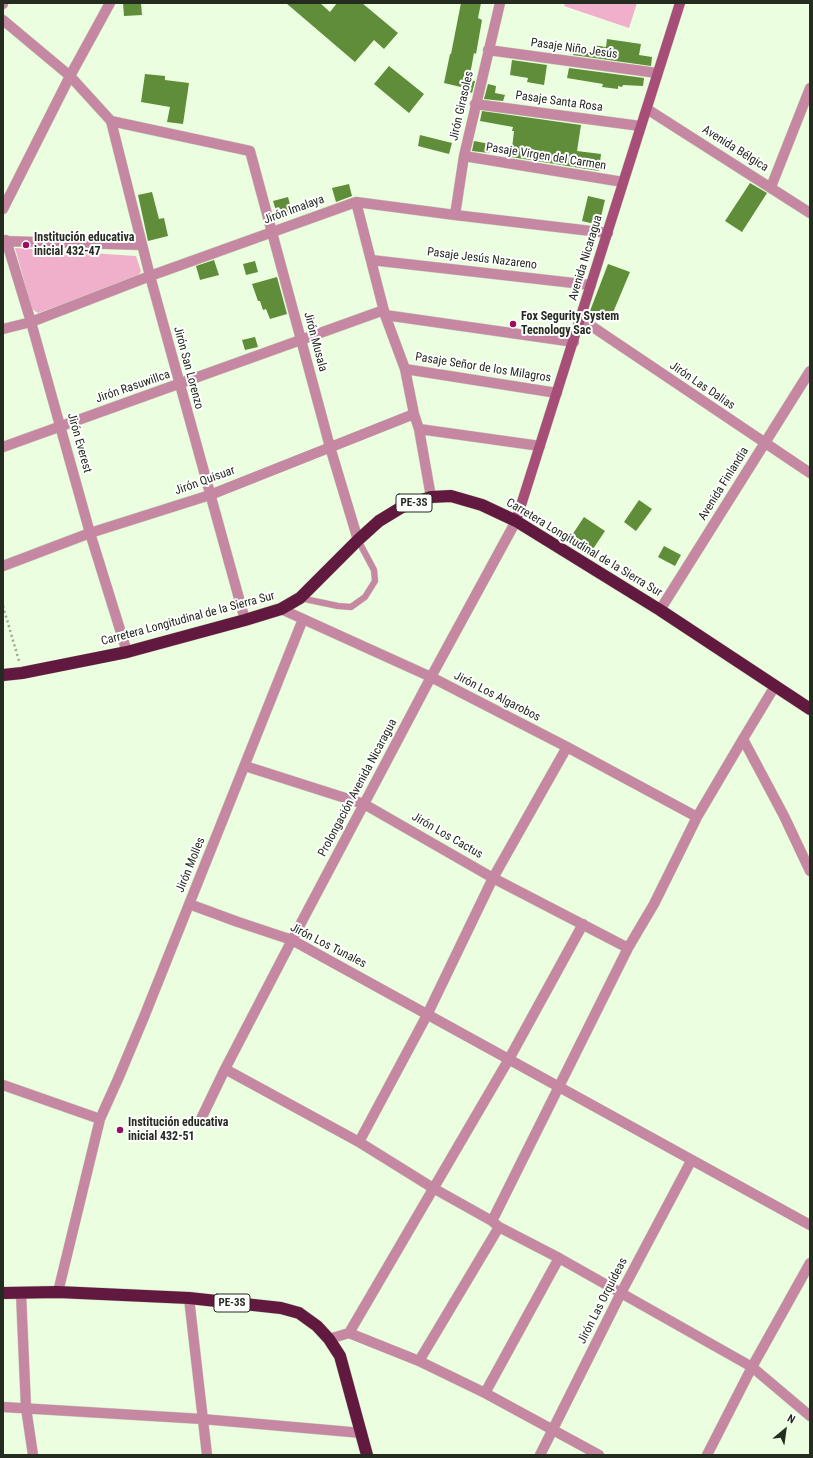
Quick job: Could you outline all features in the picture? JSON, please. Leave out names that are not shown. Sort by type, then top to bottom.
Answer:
[{"type":"highway","name":"Carretera Longitudinal de la Sierra Sur","points":[[3,674],[22,673],[127,652],[281,609],[300,598],[379,521],[402,507],[431,497],[451,496],[482,505],[516,521],[660,610],[810,709]]},
{"type":"highway","name":"PE-3S","points":[[3,1293],[21,1294],[58,1292],[189,1298],[281,1308],[298,1313],[317,1326],[329,1339],[340,1356],[367,1455]]},
{"type":"street","points":[[3,209],[70,76],[110,3]]},
{"type":"street","name":"Jirón Girasoles","points":[[455,215],[464,156],[475,104],[500,3]]},
{"type":"street","name":"Avenida Nicaragua","points":[[516,521],[574,342],[640,126],[647,109],[680,3]]},
{"type":"street","points":[[3,20],[70,76],[111,121]]},
{"type":"street","name":"Pasaje Niño Jesús","points":[[488,50],[658,73]]},
{"type":"street","points":[[771,187],[810,88]]},
{"type":"street","name":"Pasaje Santa Rosa","points":[[475,104],[640,126]]},
{"type":"street","name":"Avenida Bélgica","points":[[647,109],[810,212]]},
{"type":"street","name":"Jirón Musala","points":[[111,121],[250,151],[330,447],[358,540]]},
{"type":"street","name":"Jirón San Lorenzo","points":[[111,121],[179,384],[246,620]]},
{"type":"street","name":"Pasaje Virgen del Carmen","points":[[464,156],[624,182]]},
{"type":"street","points":[[356,202],[384,312],[405,369],[414,414],[419,429],[431,497]]},
{"type":"street","name":"Jirón Imalaya","points":[[3,329],[31,322],[150,276],[356,202],[608,233]]},
{"type":"street","points":[[5,240],[142,244]]},
{"type":"street","name":"Jirón Everest","points":[[5,240],[31,322],[90,533],[127,652]]},
{"type":"street","name":"Pasaje Jesús Nazareno","points":[[371,260],[591,285]]},
{"type":"street","points":[[384,312],[574,342]]},
{"type":"street","name":"Jirón Rasuwillca","points":[[3,447],[384,312]]},
{"type":"street","name":"Jirón Las Dalias","points":[[581,319],[810,473]]},
{"type":"street","name":"Pasaje Señor de los Milagros","points":[[405,369],[557,393]]},
{"type":"street","name":"Avenida Finlandia","points":[[660,610],[810,371]]},
{"type":"street","name":"Jirón Quisuar","points":[[3,566],[90,533],[210,495],[414,414]]},
{"type":"street","points":[[419,429],[540,446]]},
{"type":"street","name":"Prolongación Avenida Nicaragua","points":[[200,1121],[224,1069],[430,677],[516,521]]},
{"type":"street","name":"Jirón Los Algarobos","points":[[281,609],[430,677],[567,747],[697,817]]},
{"type":"street","name":"Jirón Molles","points":[[58,1292],[100,1119],[118,1080],[245,766],[302,619]]},
{"type":"street","points":[[419,1361],[496,1224],[560,1086],[628,948],[654,904],[697,817],[775,686]]},
{"type":"street","points":[[743,739],[784,816],[810,871]]},
{"type":"street","points":[[359,1142],[427,1015],[493,878],[567,747]]},
{"type":"street","name":"Jirón Los Cactus","points":[[245,766],[364,804],[493,878],[628,948]]},
{"type":"street","name":"Jirón Los Tunales","points":[[189,904],[292,940],[427,1015],[560,1086],[691,1161],[810,1225]]},
{"type":"street","points":[[329,1339],[349,1332],[508,1059],[583,924]]},
{"type":"street","points":[[224,1069],[359,1142],[433,1188],[752,1367],[810,1416]]},
{"type":"street","points":[[3,1085],[100,1119]]},
{"type":"street","name":"Jirón Las Orquídeas","points":[[540,1455],[621,1293],[691,1161]]},
{"type":"street","points":[[485,1393],[559,1258]]},
{"type":"street","points":[[707,1455],[752,1367],[810,1263]]},
{"type":"street","points":[[21,1294],[26,1408],[33,1455]]},
{"type":"street","points":[[189,1298],[207,1455]]},
{"type":"street","points":[[349,1332],[419,1361],[485,1393],[599,1455]]},
{"type":"street","points":[[3,1407],[202,1419],[362,1433]]},
{"type":"lane","points":[[300,598],[338,606],[351,607],[365,597],[375,581],[374,570],[358,540]]},
{"type":"path","points":[[3,606],[22,673]]},
{"type":"shaded area","points":[[565,3],[637,3],[629,28],[564,6]]},
{"type":"shaded area","points":[[15,248],[136,256],[141,271],[137,278],[38,313],[32,309]]},
{"type":"building","points":[[123,3],[141,3],[142,15],[124,16]]},
{"type":"building","points":[[286,3],[320,3],[330,12],[337,3],[362,3],[398,33],[384,49],[374,40],[355,62]]},
{"type":"building","points":[[461,3],[481,3],[478,18],[482,20],[476,54],[474,53],[469,80],[475,81],[472,93],[461,87],[444,83]]},
{"type":"building","points":[[607,39],[641,44],[639,55],[652,57],[651,66],[573,55],[574,48],[592,51],[593,45],[606,47]]},
{"type":"building","points":[[512,60],[547,65],[544,85],[527,82],[528,78],[510,75]]},
{"type":"building","points":[[389,66],[424,94],[409,113],[374,84]]},
{"type":"building","points":[[569,68],[644,78],[643,86],[623,85],[622,87],[618,86],[618,89],[602,87],[603,84],[567,78]]},
{"type":"building","points":[[145,74],[165,76],[165,80],[189,83],[183,124],[167,122],[170,107],[141,102]]},
{"type":"building","points":[[488,84],[496,86],[495,93],[505,95],[503,101],[484,99]]},
{"type":"building","points":[[482,111],[581,125],[577,151],[601,154],[599,171],[511,157],[514,131],[512,131],[513,127],[480,121]]},
{"type":"building","points":[[420,135],[452,143],[449,154],[418,146]]},
{"type":"building","points":[[474,141],[490,144],[489,153],[472,151]]},
{"type":"building","points":[[750,183],[767,193],[742,232],[725,221]]},
{"type":"building","points":[[349,184],[352,196],[336,202],[332,188]]},
{"type":"building","points":[[152,192],[159,219],[164,218],[168,236],[148,241],[138,195]]},
{"type":"building","points":[[588,196],[605,200],[599,225],[582,221]]},
{"type":"building","points":[[288,197],[292,212],[278,217],[273,201]]},
{"type":"building","points":[[214,260],[219,275],[200,280],[196,266]]},
{"type":"building","points":[[255,261],[258,272],[246,275],[243,264]]},
{"type":"building","points":[[608,264],[630,272],[609,322],[590,311]]},
{"type":"building","points":[[277,277],[287,314],[270,319],[266,309],[263,310],[260,301],[258,301],[252,284]]},
{"type":"building","points":[[255,337],[258,347],[245,350],[242,340]]},
{"type":"building","points":[[639,500],[652,509],[636,531],[624,522]]},
{"type":"building","points":[[584,517],[605,531],[593,549],[572,535]]},
{"type":"building","points":[[664,546],[681,555],[675,566],[658,557]]},
{"type":"place","name":"Institución educativa inicial 432-47","points":[[26,245]]},
{"type":"place","name":"Fox Segurity System Tecnology Sac","points":[[513,324]]},
{"type":"place","name":"Institución educativa inicial 432-51","points":[[120,1130]]}]
